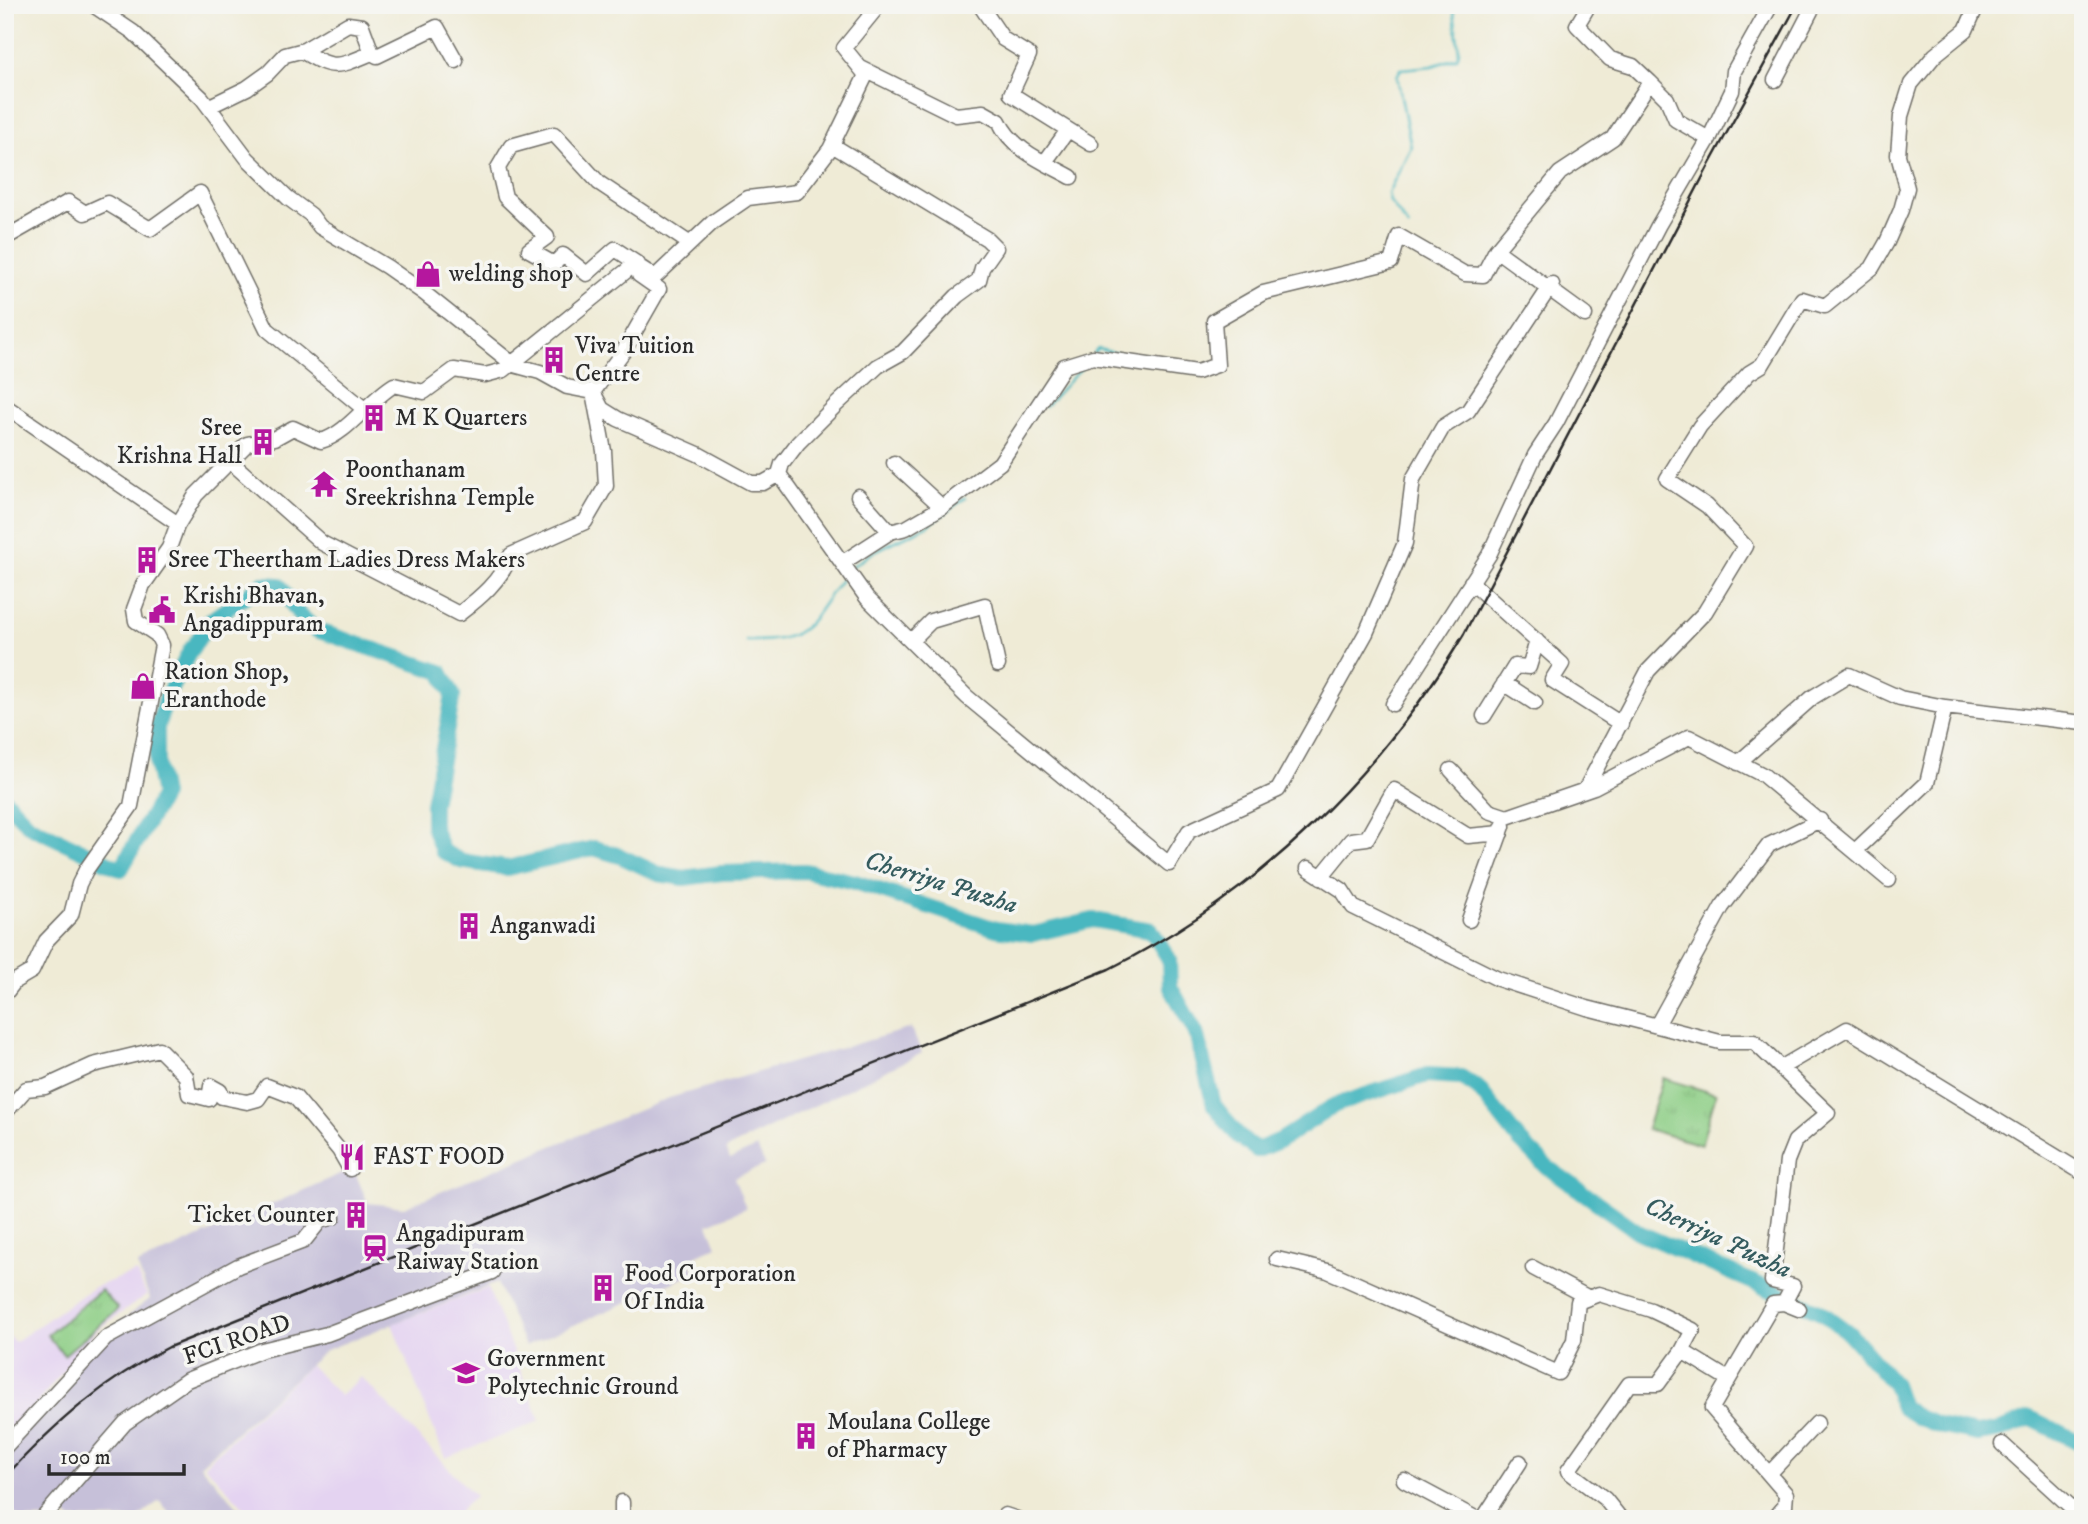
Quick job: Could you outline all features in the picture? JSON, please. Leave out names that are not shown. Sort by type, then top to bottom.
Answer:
[{"type":"street","points":[[93,5],[133,32],[210,106],[247,158],[288,198],[311,215],[320,228],[397,273],[514,365],[540,372],[567,387],[593,392]]},
{"type":"street","points":[[633,266],[655,277],[713,222],[748,198],[797,192],[832,145],[866,75],[844,48],[879,5]]},
{"type":"street","points":[[980,5],[1003,39],[1029,55],[1011,94],[1091,144]]},
{"type":"street","points":[[1589,5],[1577,25],[1610,59],[1633,66],[1650,82],[1667,99],[1676,120],[1709,139]]},
{"type":"street","points":[[1393,704],[1471,582],[1511,512],[1535,455],[1556,423],[1658,226],[1709,139],[1732,91],[1734,71],[1771,5]]},
{"type":"street","points":[[1774,80],[1814,5]]},
{"type":"street","points":[[1585,790],[1648,671],[1705,612],[1745,546],[1707,506],[1667,479],[1700,426],[1749,373],[1762,365],[1802,299],[1825,306],[1872,268],[1901,210],[1907,188],[1898,155],[1901,116],[1911,84],[1935,55],[1966,30],[1977,5]]},
{"type":"street","points":[[210,106],[247,88],[268,73],[285,55],[302,51],[348,24],[362,26],[372,53],[377,56],[437,27],[456,61]]},
{"type":"street","points":[[302,51],[329,67],[337,67],[372,53]]},
{"type":"street","points":[[860,68],[956,116],[983,113],[999,121],[1005,136],[1071,177]]},
{"type":"street","points":[[842,563],[890,532],[906,528],[942,508],[1000,463],[1064,366],[1093,357],[1197,372],[1217,365],[1214,321],[1263,293],[1391,262],[1399,236],[1465,274],[1483,275],[1496,250],[1560,173],[1613,138],[1650,82]]},
{"type":"street","points":[[1045,162],[1068,130]]},
{"type":"street","points":[[231,462],[322,543],[459,614],[482,597],[504,572],[511,555],[585,522],[606,486],[604,451],[593,392],[623,352],[659,289],[615,249],[587,274],[563,255],[554,264],[529,250],[547,237],[505,197],[498,168],[511,146],[554,134],[599,183],[689,243]]},
{"type":"street","points":[[593,392],[602,409],[618,419],[698,454],[751,483],[763,483],[779,474],[782,464],[798,443],[843,398],[878,366],[903,352],[957,296],[979,280],[982,268],[996,248],[987,239],[832,145]]},
{"type":"street","points":[[5,237],[68,202],[85,214],[107,204],[150,229],[200,193],[267,329],[363,408]]},
{"type":"street","points":[[1496,250],[1585,314]]},
{"type":"street","points":[[5,994],[15,981],[32,971],[46,941],[71,915],[79,884],[86,870],[134,797],[162,645],[157,635],[136,621],[134,609],[143,586],[169,548],[178,524],[196,495],[247,444],[275,438],[293,428],[321,441],[330,439],[348,426],[363,408],[394,385],[424,392],[454,370],[485,375],[514,365],[633,266]]},
{"type":"street","points":[[779,474],[867,598],[967,696],[1169,864],[1189,831],[1278,790],[1366,634],[1405,543],[1413,479],[1443,427],[1468,411],[1550,287]]},
{"type":"street","points":[[5,406],[178,524]]},
{"type":"street","points":[[894,463],[942,508]]},
{"type":"street","points":[[858,496],[890,532]]},
{"type":"street","points":[[1471,582],[1562,664],[1552,680],[1621,724]]},
{"type":"street","points":[[911,641],[931,621],[985,605],[998,665]]},
{"type":"street","points":[[1484,716],[1515,666],[1529,667],[1537,642]]},
{"type":"street","points":[[1738,763],[1813,696],[1849,675],[1900,698],[1945,707],[2083,723]]},
{"type":"street","points":[[1504,683],[1535,703]]},
{"type":"street","points":[[1855,850],[1927,783],[1945,707]]},
{"type":"street","points":[[1451,770],[1489,811],[1507,817],[1585,790],[1689,737],[1763,775],[1889,880]]},
{"type":"street","points":[[1321,877],[1351,839],[1367,838],[1394,790],[1468,836],[1501,832]]},
{"type":"street","points":[[1469,920],[1507,817]]},
{"type":"street","points":[[1657,1025],[1722,906],[1769,845],[1820,820]]},
{"type":"street","points":[[1308,868],[1342,890],[1353,907],[1498,979],[1587,1008],[1720,1042],[1754,1042],[1828,1113],[1795,1141],[1787,1161],[1772,1281],[1793,1286],[1791,1306],[1773,1304],[1712,1408],[1786,1494],[1786,1506],[1774,1519]]},
{"type":"street","points":[[1782,1067],[1847,1029],[2083,1173]]},
{"type":"street","points":[[5,1113],[26,1089],[45,1087],[93,1065],[159,1049],[186,1076],[189,1094],[209,1099],[211,1086],[220,1091],[222,1097],[247,1102],[258,1099],[267,1086],[295,1097],[339,1150],[350,1170]]},
{"type":"street","points":[[5,1447],[106,1338],[238,1265],[304,1241],[320,1221],[333,1217]]},
{"type":"street","points":[[1277,1259],[1328,1271],[1558,1373],[1574,1340],[1578,1301],[1599,1294],[1651,1311],[1693,1330],[1682,1352],[1658,1384],[1629,1384],[1568,1471],[1605,1499],[1622,1519]]},
{"type":"street","points":[[1533,1268],[1589,1298]]},
{"type":"street","name":"FCI ROAD","points":[[42,1519],[125,1423],[187,1380],[262,1350],[327,1334],[492,1272]]},
{"type":"street","points":[[1682,1352],[1728,1379]]},
{"type":"street","points":[[1769,1474],[1817,1423]]},
{"type":"street","points":[[2002,1444],[2083,1518]]},
{"type":"street","points":[[1483,1519],[1520,1462]]},
{"type":"street","points":[[1404,1480],[1476,1519]]},
{"type":"street","points":[[622,1502],[622,1519]]},
{"type":"street","points":[[1001,1519],[1005,1515],[1017,1519]]},
{"type":"shaded area","points":[[911,1028],[922,1053],[726,1149],[730,1159],[757,1147],[765,1165],[734,1178],[746,1208],[708,1224],[717,1246],[689,1259],[695,1273],[525,1346],[497,1283],[326,1350],[200,1465],[249,1519],[176,1519],[159,1501],[137,1519],[70,1519],[62,1511],[53,1519],[21,1519],[5,1505],[5,1443],[100,1337],[150,1299],[137,1265],[353,1168],[368,1203],[404,1207],[669,1098]]},
{"type":"shaded area","points":[[136,1272],[147,1295],[98,1329],[5,1442],[5,1333],[15,1342],[94,1287]]},
{"type":"shaded area","name":"Government Polytechnic Ground","points":[[488,1288],[540,1421],[445,1458],[392,1324]]},
{"type":"shaded area","points":[[310,1365],[340,1396],[361,1377],[475,1496],[451,1519],[255,1519],[204,1465]]},
{"type":"green space","points":[[1663,1078],[1716,1094],[1701,1145],[1647,1129]]},
{"type":"green space","points":[[101,1290],[118,1309],[64,1355],[47,1335]]},
{"type":"waterway","points":[[1409,227],[1390,202],[1388,193],[1411,147],[1397,76],[1401,69],[1432,66],[1457,58],[1459,51],[1453,5]]},
{"type":"waterway","points":[[1094,353],[1098,349],[1124,355]]},
{"type":"waterway","points":[[1045,407],[1083,366]]},
{"type":"waterway","points":[[851,567],[875,551],[929,525],[965,498]]},
{"type":"waterway","points":[[746,641],[768,641],[797,633],[815,616],[845,575]]},
{"type":"waterway","name":"Cherriya Puzha","points":[[5,800],[30,826],[121,869],[163,795],[157,765],[157,727],[167,696],[190,651],[211,620],[262,584],[279,585],[299,614],[316,630],[441,672],[453,695],[433,804],[433,826],[442,851],[461,861],[507,868],[594,848],[620,856],[659,874],[684,878],[721,873],[805,871],[855,882],[996,929],[1033,934],[1093,920],[1151,930],[1169,959],[1170,986],[1196,1033],[1214,1105],[1238,1136],[1257,1150],[1281,1140],[1335,1105],[1427,1075],[1461,1077],[1478,1088],[1519,1140],[1547,1167],[1640,1233],[1819,1311],[1849,1333],[1894,1384],[1902,1407],[1917,1417],[1943,1427],[1977,1434],[2001,1430],[2030,1418],[2083,1444]]},
{"type":"railway","points":[[5,1477],[81,1404],[123,1374],[169,1347],[1109,969],[1164,939],[1264,868],[1310,827],[1353,783],[1393,736],[1464,634],[1708,167],[1797,5]]},
{"type":"place","name":"welding shop","points":[[428,274]]},
{"type":"place","name":"Viva Tuition Centre","points":[[554,360]]},
{"type":"place","name":"M K Quarters","points":[[374,418]]},
{"type":"place","name":"Sree Krishna Hall","points":[[263,442]]},
{"type":"place","name":"Poonthanam Sreekrishna Temple","points":[[324,484]]},
{"type":"place","name":"Sree Theertham Ladies Dress Makers","points":[[147,560]]},
{"type":"place","name":"Krishi Bhavan, Angadippuram","points":[[162,610]]},
{"type":"place","name":"Ration Shop, Eranthode","points":[[143,686]]},
{"type":"place","name":"Anganwadi","points":[[469,926]]},
{"type":"place","name":"FAST FOOD","points":[[352,1157]]},
{"type":"place","name":"Ticket Counter","points":[[356,1215]]},
{"type":"place","name":"Angadipuram Raiway Station","points":[[375,1248]]},
{"type":"place","name":"Food Corporation Of India","points":[[603,1288]]},
{"type":"place","name":"Government Polytechnic Ground","points":[[466,1373]]},
{"type":"place","name":"Moulana College of Pharmacy","points":[[806,1436]]}]
